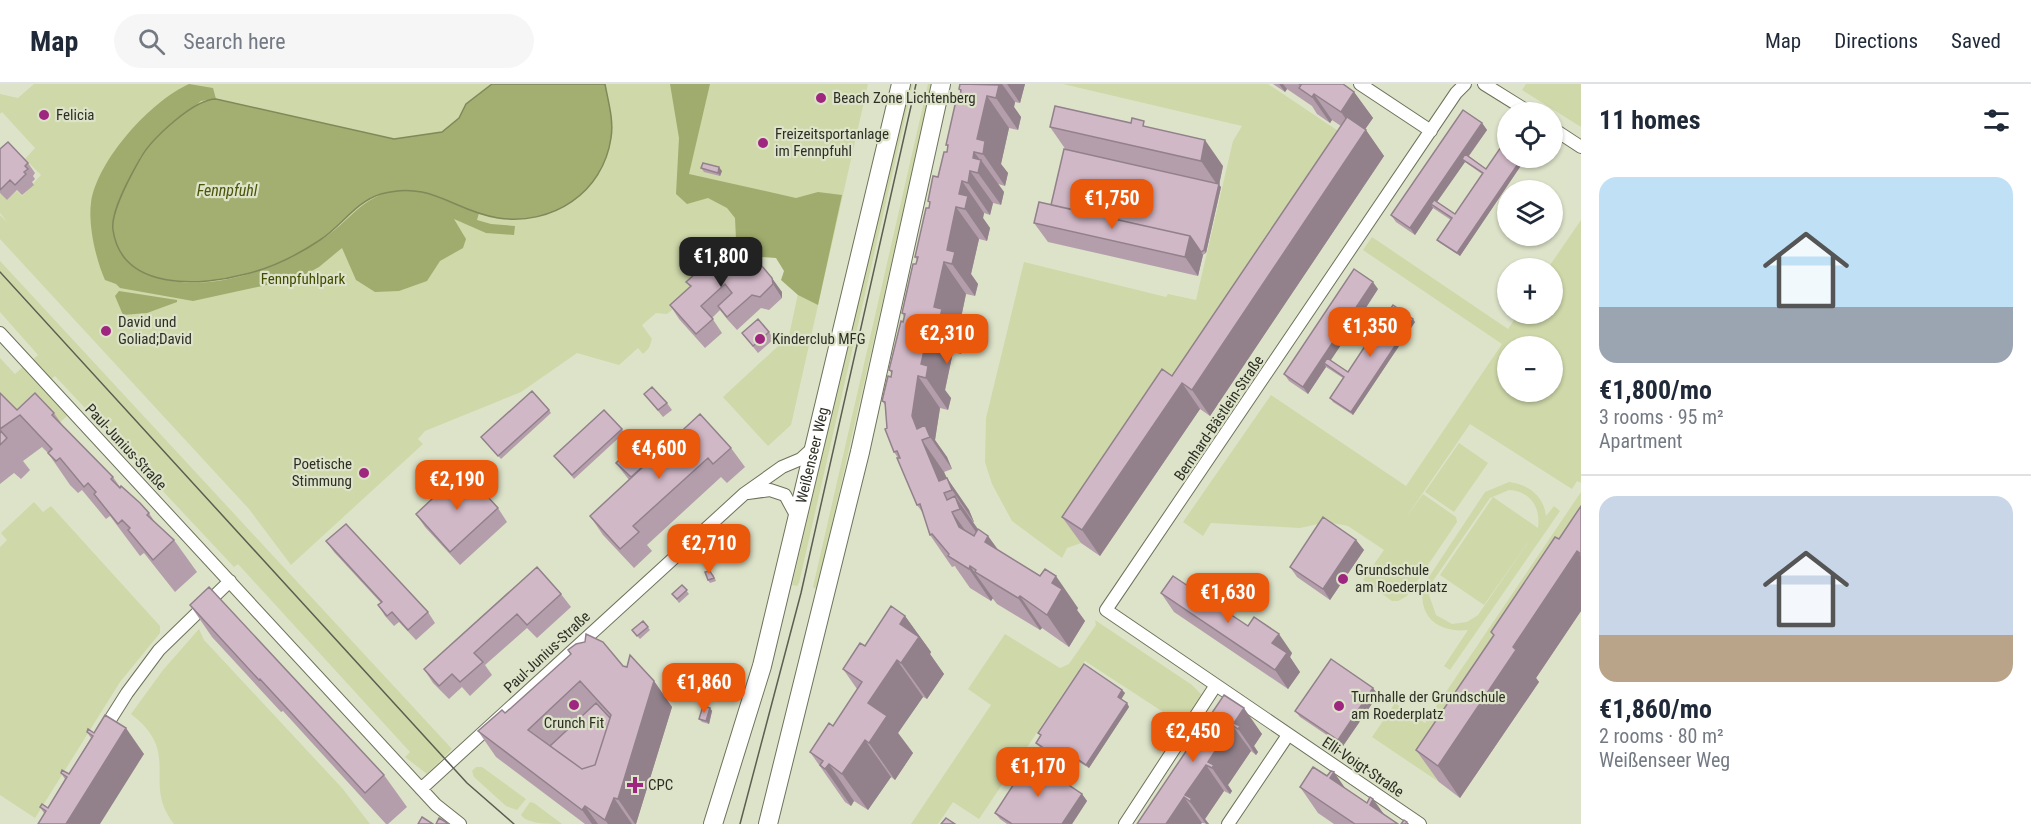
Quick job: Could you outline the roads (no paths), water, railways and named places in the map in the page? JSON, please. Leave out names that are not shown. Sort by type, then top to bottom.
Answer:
[{"type":"main road","name":"Weißenseer Weg","points":[[713,824],[762,666],[901,84]]},
{"type":"main road","points":[[768,824],[860,452],[941,84]]},
{"type":"street","points":[[1360,84],[1431,131]]},
{"type":"street","name":"Bernhard-Bästlein-Straße","points":[[1288,735],[1106,610],[1456,93],[1465,84]]},
{"type":"street","points":[[1484,84],[1513,102]]},
{"type":"street","points":[[1563,135],[1581,147]]},
{"type":"street","name":"Paul-Junius-Straße","points":[[0,333],[421,789],[744,494],[782,467],[801,459],[815,447]]},
{"type":"street","points":[[744,494],[770,490],[785,495],[797,517]]},
{"type":"street","points":[[97,741],[127,693],[159,650],[230,581]]},
{"type":"street","points":[[1125,824],[1216,685]]},
{"type":"street","points":[[1228,824],[1288,735]]},
{"type":"street","name":"Elli-Voigt-Straße","points":[[1288,735],[1420,824]]},
{"type":"street","points":[[421,789],[436,805],[460,824]]},
{"type":"water","name":"Fennpfuhl","points":[[492,84],[605,84],[612,124],[606,158],[598,175],[572,202],[537,217],[518,219],[482,214],[442,198],[414,191],[381,194],[356,208],[328,234],[294,255],[255,271],[208,281],[166,280],[147,274],[131,265],[119,250],[113,222],[122,194],[140,159],[163,131],[185,113],[207,101],[216,99],[394,139],[442,132],[459,118],[466,104]]},
{"type":"tram line","points":[[740,824],[801,593],[916,84]]},
{"type":"tram line","points":[[0,272],[467,783],[514,824]]},
{"type":"place","name":"Beach Zone Lichtenberg","points":[[821,98]]},
{"type":"place","name":"Felicia","points":[[44,115]]},
{"type":"place","name":"Freizeitsportanlage im Fennpfuhl","points":[[763,143]]},
{"type":"place","name":"David und Goliad;David","points":[[106,331]]},
{"type":"place","name":"Kinderclub MFG","points":[[760,339]]},
{"type":"place","name":"Poetische Stimmung","points":[[364,473]]},
{"type":"place","name":"Grundschule am Roederplatz","points":[[1343,579]]},
{"type":"place","name":"Crunch Fit","points":[[574,705]]},
{"type":"place","name":"Turnhalle der Grundschule am Roederplatz","points":[[1339,706]]},
{"type":"place","name":"CPC","points":[[635,785]]},
{"type":"park label","name":"Fennpfuhlpark","points":[[303,279]]}]
